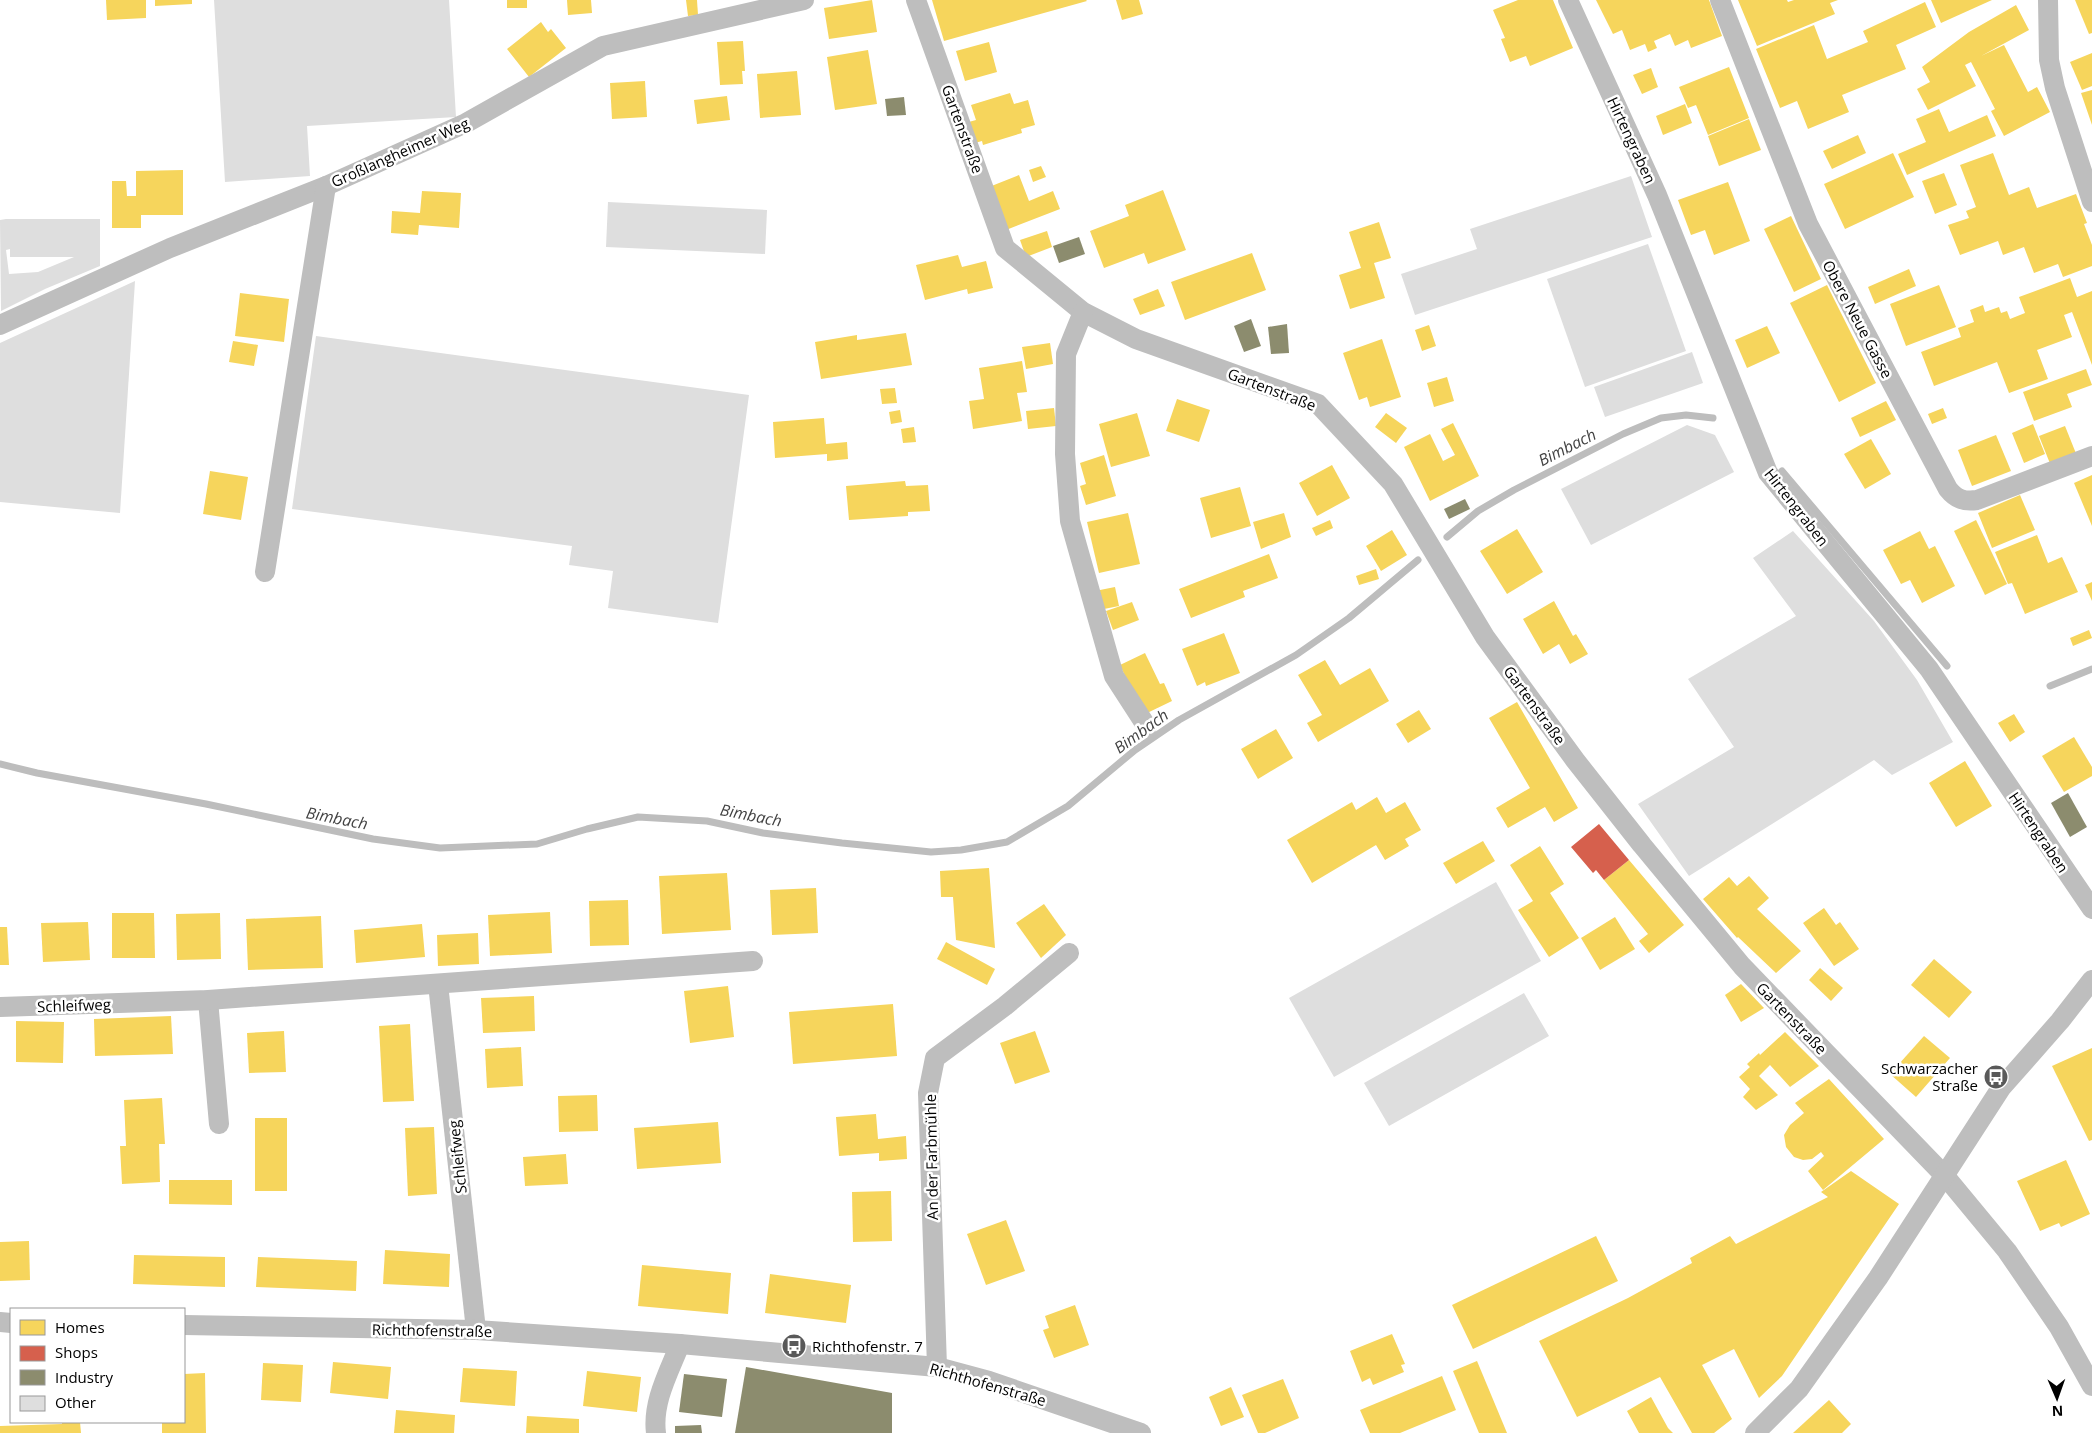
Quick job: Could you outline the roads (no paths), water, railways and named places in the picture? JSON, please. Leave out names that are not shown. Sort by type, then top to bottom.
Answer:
[{"type":"street","name":"Großlangheimer Weg","points":[[0,325],[170,248],[326,186],[466,123],[603,46],[804,0]]},
{"type":"street","name":"Gartenstraße","points":[[916,0],[1005,248],[1083,312],[1136,339],[1318,404],[1393,484],[1485,637],[1575,760],[1642,846],[1742,966],[1944,1176],[2007,1251],[2059,1327],[2092,1386]]},
{"type":"street","name":"Hirtengraben","points":[[1568,0],[1657,195],[1768,474],[1929,669],[2092,909]]},
{"type":"street","name":"Obere Neue Gasse","points":[[1720,0],[1808,224],[1948,489],[1954,497],[1966,502],[1977,500],[2092,456]]},
{"type":"street","points":[[2048,0],[2049,60],[2055,88],[2092,202]]},
{"type":"street","points":[[265,572],[326,186]]},
{"type":"street","points":[[1083,312],[1066,354],[1065,454],[1070,521],[1114,676],[1147,727]]},
{"type":"street","name":"An der Farbmühle","points":[[937,1367],[928,1094],[935,1058],[1005,1006],[1069,953]]},
{"type":"street","name":"Schleifweg","points":[[0,1007],[208,1000],[753,961]]},
{"type":"street","points":[[1755,1433],[1800,1389],[1878,1278],[2002,1088],[2060,1021],[2092,980]]},
{"type":"street","name":"Schleifweg","points":[[438,984],[476,1330]]},
{"type":"street","points":[[208,1000],[219,1124]]},
{"type":"street","name":"Richthofenstraße","points":[[185,1325],[476,1330],[680,1344],[937,1367],[989,1381],[1141,1433]]},
{"type":"street","points":[[656,1433],[654,1419],[662,1388],[680,1344]]},
{"type":"waterway","name":"Bimbach","points":[[1447,537],[1478,511],[1514,490],[1623,434],[1661,418],[1686,415],[1713,418]]},
{"type":"waterway","name":"Bimbach","points":[[1782,471],[1947,666]]},
{"type":"waterway","name":"Bimbach","points":[[0,764],[37,773],[206,804],[373,839],[440,848],[537,844],[587,829],[638,817],[707,821],[763,833],[842,843],[931,852],[961,850],[1007,842],[1068,806],[1135,750],[1179,720],[1296,655],[1349,618],[1418,560]]},
{"type":"waterway","name":"Bimbach","points":[[2050,686],[2092,669]]},
{"type":"place","name":"Schwarzacher Straße","points":[[1996,1077]]},
{"type":"place","name":"Richthofenstr. 7","points":[[794,1346]]}]
